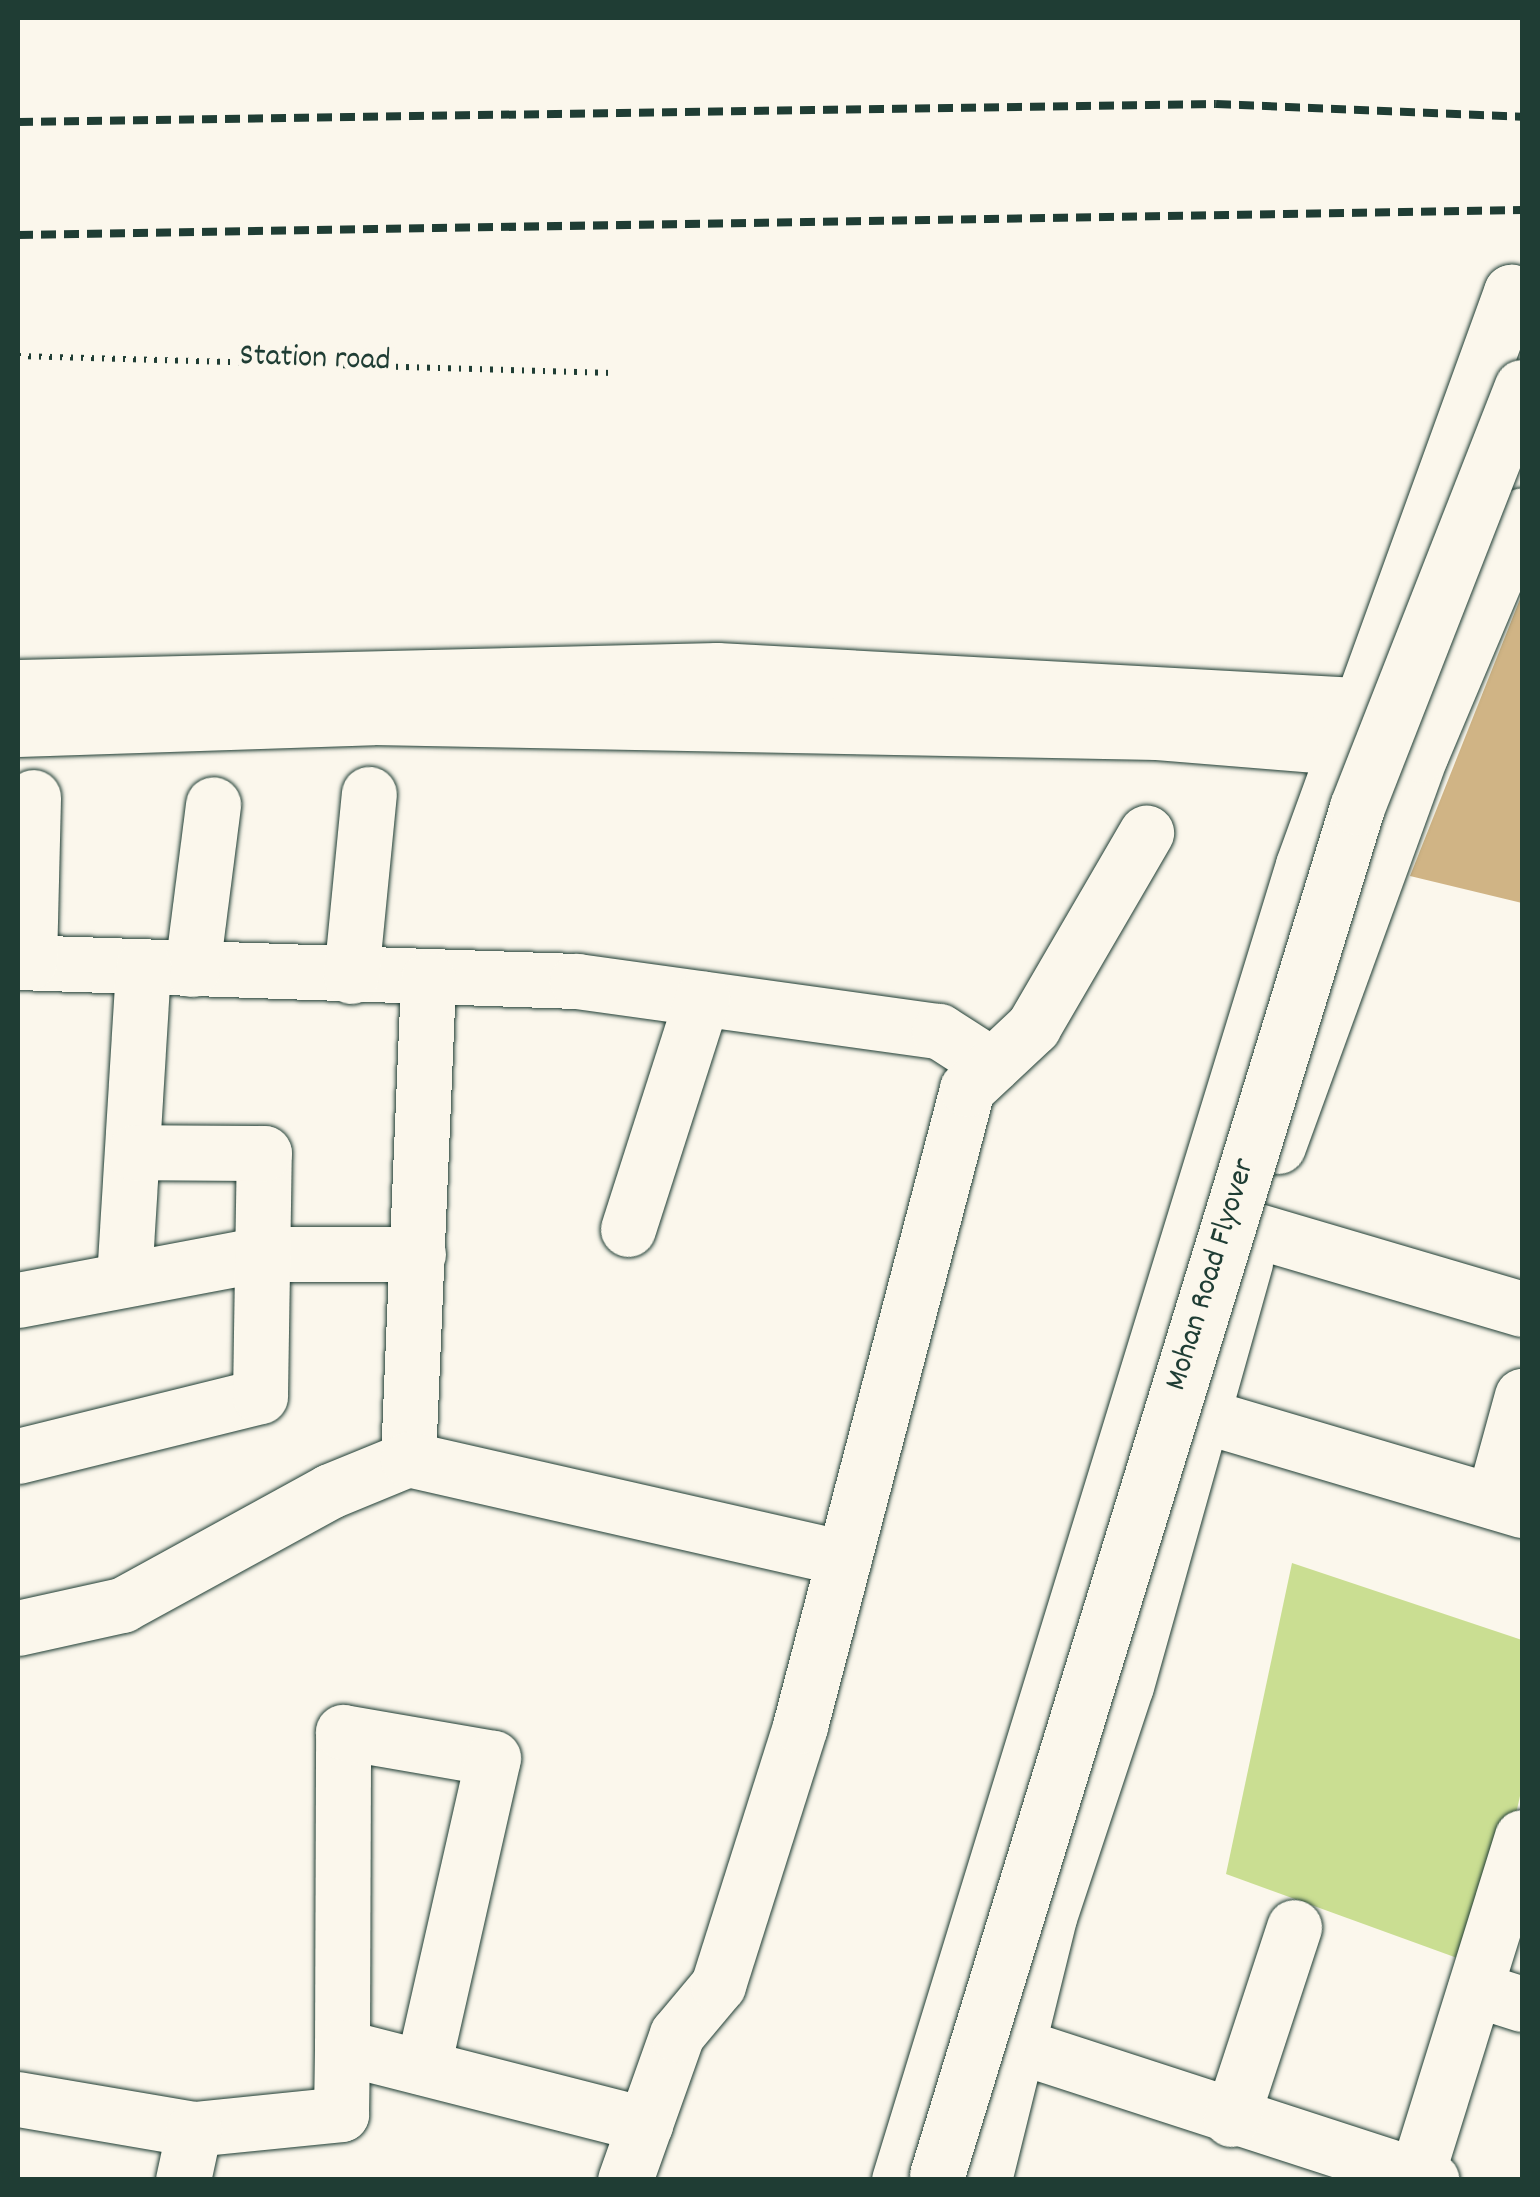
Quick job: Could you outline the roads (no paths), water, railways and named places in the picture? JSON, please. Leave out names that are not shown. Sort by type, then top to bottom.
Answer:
[{"type":"street","points":[[940,2178],[1352,726],[1517,294]]},
{"type":"street","name":"Mohan Road Flyover","points":[[940,2178],[1358,807],[1522,387]]},
{"type":"street","points":[[940,2178],[1016,2046],[1254,1230],[1441,708],[1522,514]]},
{"type":"street","points":[[1386,637],[1441,708]]},
{"type":"street","points":[[18,687],[336,698],[744,698],[1157,732],[1352,726],[1441,708]]},
{"type":"street","points":[[18,729],[336,698]]},
{"type":"street","points":[[350,976],[369,794]]},
{"type":"street","points":[[33,797],[23,962],[428,979],[576,981],[939,1031],[992,1065]]},
{"type":"street","points":[[124,1280],[134,1152],[167,968],[214,804]]},
{"type":"street","points":[[342,2046],[422,2067],[641,2162],[677,2034],[718,1985],[844,1558],[968,1089],[1033,1027],[1146,832]]},
{"type":"street","points":[[408,1459],[428,979]]},
{"type":"street","points":[[628,1229],[702,998]]},
{"type":"street","points":[[18,1456],[260,1396],[264,1153],[134,1152]]},
{"type":"street","points":[[1254,1230],[1522,1308]]},
{"type":"street","points":[[18,1300],[262,1254],[418,1254]]},
{"type":"street","points":[[1200,1415],[1508,1506],[1522,1396]]},
{"type":"street","points":[[18,1628],[122,1604],[330,1491],[408,1459],[844,1558]]},
{"type":"street","points":[[18,2100],[188,2154],[341,2114],[343,1732],[493,1758],[422,2067]]},
{"type":"street","points":[[1016,2046],[1421,2178],[1499,1996],[1522,1837]]},
{"type":"street","points":[[1231,2119],[1294,1927]]},
{"type":"railway","points":[[18,122],[1216,104],[1522,117]]},
{"type":"railway","points":[[18,235],[1522,210]]}]
